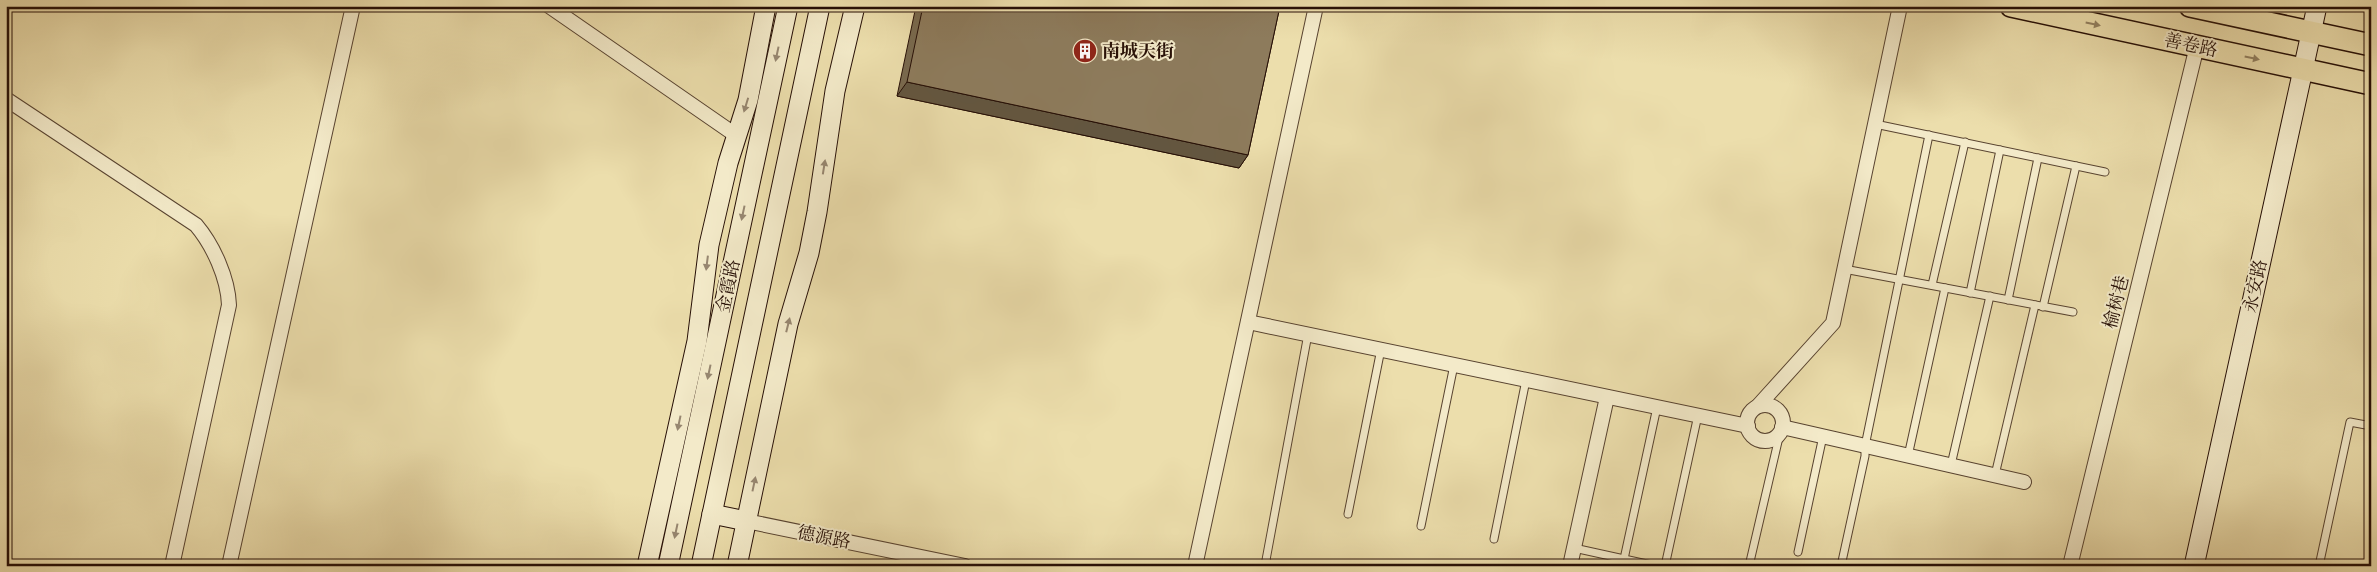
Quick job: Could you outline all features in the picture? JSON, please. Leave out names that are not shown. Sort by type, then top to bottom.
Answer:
[{"type":"main road","name":"善卷路","points":[[2011,6],[2371,84]]},
{"type":"main road","points":[[2197,7],[2371,46]]},
{"type":"street","points":[[229,566],[353,6]]},
{"type":"street","points":[[549,6],[757,150]]},
{"type":"street","points":[[647,566],[698,334],[709,245],[728,163],[748,100],[766,6]]},
{"type":"street","name":"金霞路","points":[[668,566],[788,6]]},
{"type":"street","name":"金霞路","points":[[701,566],[820,6]]},
{"type":"street","points":[[737,566],[788,324],[812,236],[835,91],[855,6]]},
{"type":"street","points":[[1195,566],[1316,6]]},
{"type":"street","points":[[1758,406],[1769,405],[1779,411],[1783,421],[1781,430],[1770,440],[1753,436],[1748,426],[1749,414],[1833,323],[1900,6]]},
{"type":"street","name":"永安路","points":[[2194,566],[2317,6]]},
{"type":"street","name":"榆树巷","points":[[2070,566],[2197,46]]},
{"type":"street","points":[[753,74],[772,79]]},
{"type":"street","points":[[803,84],[835,91]]},
{"type":"street","points":[[6,99],[196,225],[210,242],[228,290],[229,305],[172,566]]},
{"type":"street","points":[[1248,322],[1748,426]]},
{"type":"street","points":[[698,334],[717,337]]},
{"type":"street","points":[[1570,566],[1608,397]]},
{"type":"street","points":[[1781,430],[1823,436],[2024,482]]},
{"type":"street","points":[[663,493],[683,497]]},
{"type":"street","name":"德源路","points":[[712,514],[965,566]]},
{"type":"lane","points":[[1875,124],[2105,172]]},
{"type":"lane","points":[[1841,566],[1865,456],[1865,446],[1929,135]]},
{"type":"lane","points":[[1932,285],[1965,142]]},
{"type":"lane","points":[[1970,293],[2000,150]]},
{"type":"lane","points":[[2008,300],[2038,158]]},
{"type":"lane","points":[[2043,306],[2076,166]]},
{"type":"lane","points":[[1844,269],[2073,312]]},
{"type":"lane","points":[[1908,456],[1945,288]]},
{"type":"lane","points":[[1951,465],[1990,296]]},
{"type":"lane","points":[[1995,475],[2035,305]]},
{"type":"lane","points":[[1270,566],[1266,560],[1308,334]]},
{"type":"lane","points":[[1348,514],[1381,349]]},
{"type":"lane","points":[[1421,526],[1454,365]]},
{"type":"lane","points":[[1494,539],[1526,380]]},
{"type":"lane","points":[[1624,559],[1657,407]]},
{"type":"lane","points":[[1665,566],[1698,415]]},
{"type":"lane","points":[[2319,566],[2350,422],[2371,426]]},
{"type":"lane","points":[[1749,566],[1781,430]]},
{"type":"lane","points":[[1798,552],[1823,436]]},
{"type":"lane","points":[[1574,548],[1656,566]]},
{"type":"building","name":"南城天街","points":[[923,6],[1280,6],[1248,155],[907,82]]},
{"type":"place","name":"南城天街","points":[[1085,51]]}]
